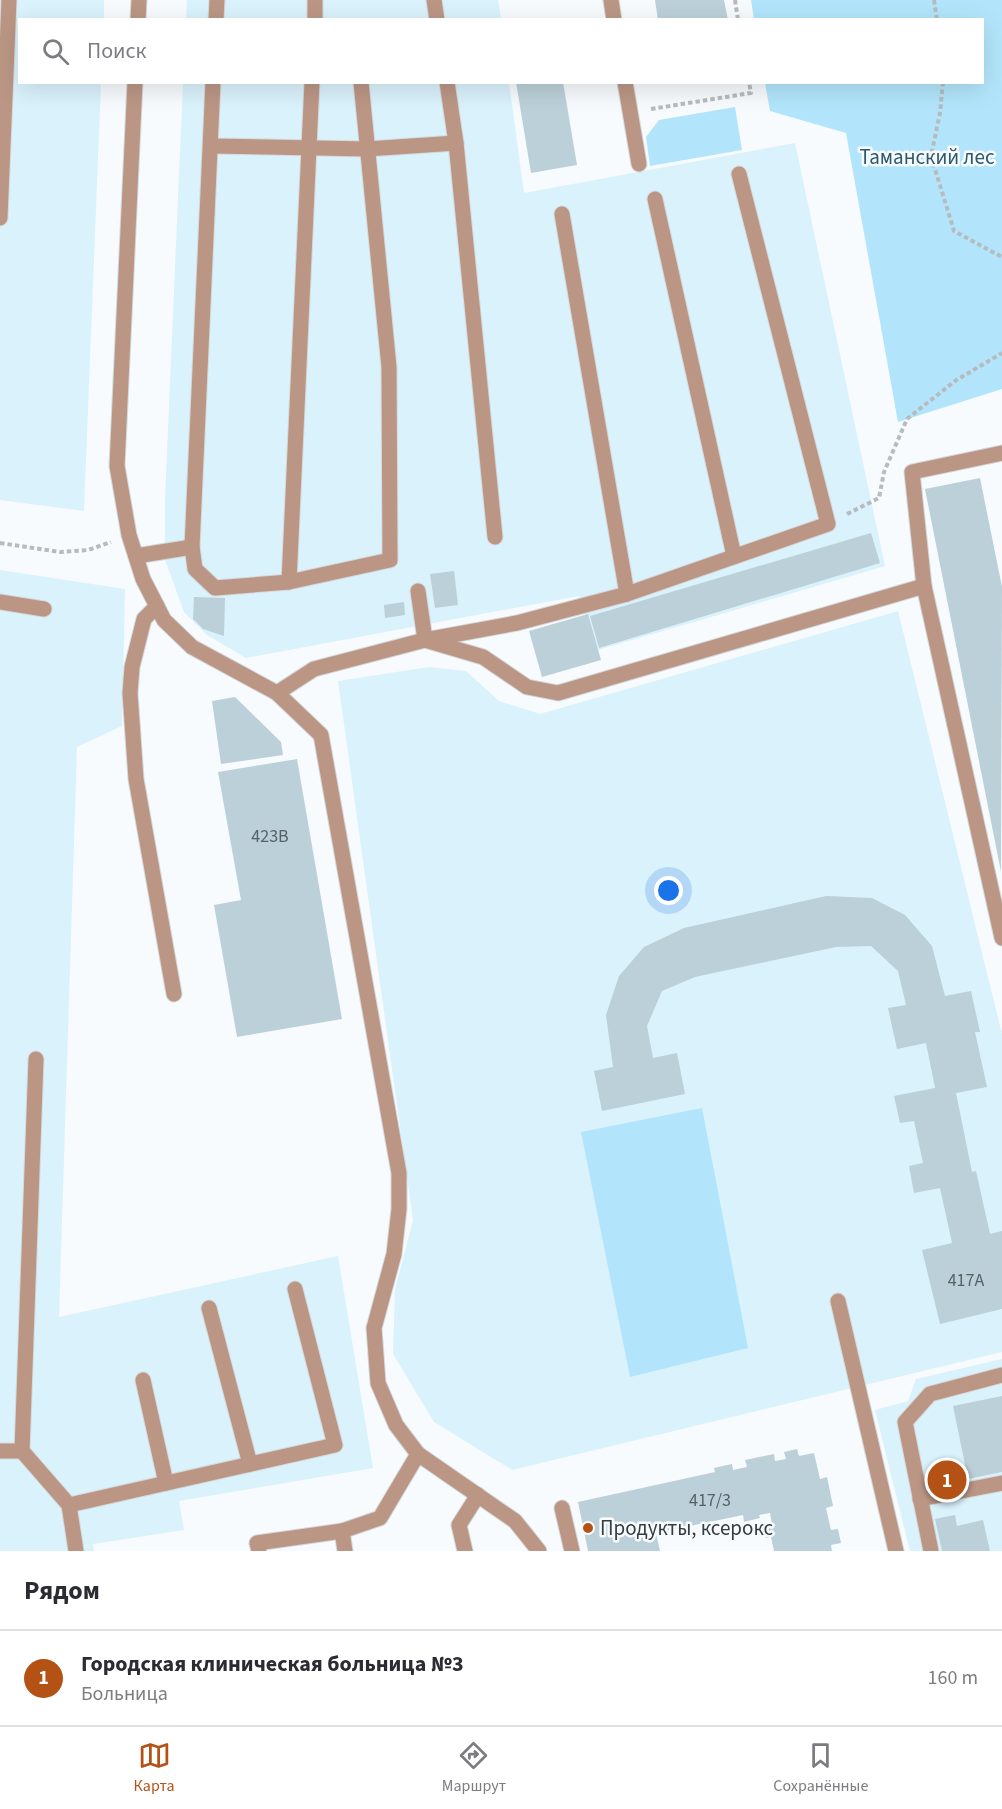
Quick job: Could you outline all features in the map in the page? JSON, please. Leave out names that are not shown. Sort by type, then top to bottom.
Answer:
[{"type":"street","points":[[0,218],[9,0]]},
{"type":"street","points":[[138,18],[139,0]]},
{"type":"street","points":[[216,18],[217,0]]},
{"type":"street","points":[[434,0],[437,18]]},
{"type":"street","points":[[610,0],[614,18]]},
{"type":"street","points":[[135,84],[117,466],[129,535],[142,579],[164,620],[192,648],[277,693],[321,735],[399,1173],[399,1209],[394,1254],[374,1328],[378,1383],[396,1425],[418,1454],[515,1521],[539,1551]]},
{"type":"street","points":[[213,84],[192,547],[195,569],[215,588],[289,582],[390,560],[388,367],[361,84]]},
{"type":"street","points":[[289,582],[312,84]]},
{"type":"street","points":[[447,84],[456,143],[495,537]]},
{"type":"street","points":[[625,84],[639,164]]},
{"type":"street","points":[[211,146],[367,148],[456,143]]},
{"type":"street","points":[[277,693],[314,669],[425,640],[517,623],[627,594],[828,524],[739,174]]},
{"type":"street","points":[[654,199],[734,556]]},
{"type":"street","points":[[562,214],[627,594]]},
{"type":"street","points":[[1002,453],[912,472],[924,586],[1002,938]]},
{"type":"street","points":[[136,556],[192,547]]},
{"type":"street","points":[[425,640],[483,657],[527,687],[558,693],[924,586]]},
{"type":"street","points":[[418,591],[425,640]]},
{"type":"street","points":[[0,602],[44,609]]},
{"type":"street","points":[[157,606],[144,619],[132,667],[130,693],[136,779],[174,994]]},
{"type":"street","points":[[36,1059],[22,1451],[69,1505],[76,1551]]},
{"type":"street","points":[[69,1505],[335,1445],[295,1289]]},
{"type":"street","points":[[838,1300],[896,1551]]},
{"type":"street","points":[[209,1308],[249,1464]]},
{"type":"street","points":[[931,1551],[905,1422],[930,1394],[1002,1375]]},
{"type":"street","points":[[143,1380],[166,1483]]},
{"type":"street","points":[[0,1451],[22,1451]]},
{"type":"street","points":[[259,1551],[257,1543],[342,1531],[380,1518],[418,1454]]},
{"type":"street","points":[[921,1499],[1002,1483]]},
{"type":"street","points":[[465,1551],[459,1525],[478,1495]]},
{"type":"street","points":[[562,1508],[572,1551]]},
{"type":"street","points":[[342,1531],[345,1551]]},
{"type":"path","points":[[735,0],[738,18]]},
{"type":"path","points":[[934,0],[937,18]]},
{"type":"path","points":[[630,113],[751,93],[749,84]]},
{"type":"path","points":[[943,84],[940,113],[931,156],[954,231],[1002,257]]},
{"type":"path","points":[[828,524],[879,498],[884,472],[907,419],[955,381],[1002,352]]},
{"type":"path","points":[[0,543],[60,552],[88,550],[129,535]]},
{"type":"shaded area","points":[[0,0],[104,0],[104,18],[18,18],[18,84],[101,84],[84,511],[0,500]]},
{"type":"shaded area","points":[[187,0],[498,0],[501,18],[186,18]]},
{"type":"shaded area","points":[[183,84],[509,84],[524,193],[795,143],[885,566],[598,650],[579,596],[246,658],[207,635],[184,612],[165,560],[165,499]]},
{"type":"shaded area","points":[[0,570],[125,589],[122,726],[77,747],[59,1317],[338,1256],[373,1468],[179,1501],[184,1530],[93,1544],[94,1551],[0,1551]]},
{"type":"shaded area","points":[[898,611],[1002,1034],[1002,1352],[512,1470],[434,1422],[393,1354],[395,1290],[413,1220],[338,681],[429,667],[466,671],[499,701],[540,714]]},
{"type":"shaded area","points":[[1002,1359],[1002,1551],[910,1551],[875,1410],[908,1401],[916,1379]]},
{"type":"green space","name":"Таманский лес","points":[[751,0],[1002,0],[1002,389],[898,422],[846,133],[770,111],[765,84],[984,84],[984,18],[754,18]]},
{"type":"green space","points":[[735,107],[742,150],[650,166],[646,137],[659,120]]},
{"type":"green space","points":[[702,1108],[748,1348],[630,1377],[581,1132]]},
{"type":"building","points":[[655,0],[724,0],[728,18],[658,18]]},
{"type":"building","points":[[516,84],[563,84],[577,165],[531,173]]},
{"type":"building","points":[[980,478],[1002,587],[1001,872],[925,489]]},
{"type":"building","points":[[871,533],[880,563],[599,648],[590,616]]},
{"type":"building","points":[[454,571],[458,605],[435,608],[430,574]]},
{"type":"building","points":[[194,597],[225,598],[224,636],[203,629],[193,619]]},
{"type":"building","points":[[404,602],[405,615],[385,618],[384,605]]},
{"type":"building","points":[[588,614],[601,660],[542,677],[529,631]]},
{"type":"building","points":[[235,697],[281,742],[283,755],[221,764],[212,701]]},
{"type":"building","points":[[297,759],[342,1019],[237,1037],[214,905],[241,900],[218,772]]},
{"type":"building","points":[[826,896],[872,898],[905,915],[932,946],[945,996],[971,991],[980,1032],[975,1032],[987,1087],[956,1093],[972,1172],[976,1171],[990,1234],[1002,1231],[1002,1309],[940,1324],[922,1250],[952,1243],[940,1188],[914,1193],[909,1166],[923,1163],[914,1121],[900,1123],[894,1096],[935,1088],[926,1043],[897,1049],[888,1008],[906,1005],[898,971],[871,946],[836,947],[695,977],[662,991],[647,1026],[653,1058],[677,1053],[685,1094],[602,1111],[594,1071],[613,1067],[606,1015],[619,976],[644,947],[684,928]]},
{"type":"building","points":[[1002,1396],[1002,1472],[968,1479],[953,1406]]},
{"type":"building","points":[[797,1449],[799,1456],[814,1453],[820,1479],[827,1477],[833,1506],[826,1508],[831,1530],[838,1529],[841,1543],[831,1545],[832,1551],[774,1551],[771,1537],[766,1538],[763,1526],[772,1524],[770,1513],[744,1522],[743,1515],[656,1533],[660,1551],[588,1551],[578,1502],[715,1472],[714,1468],[732,1464],[733,1470],[747,1467],[745,1460],[774,1454],[775,1461],[786,1459],[784,1452]]},
{"type":"building","points":[[955,1515],[957,1526],[983,1520],[990,1551],[942,1551],[935,1519]]},
{"type":"place","name":"Городская клиническая больница №3","points":[[947,1480]]},
{"type":"place","name":"Продукты, ксерокс","points":[[588,1528]]}]
